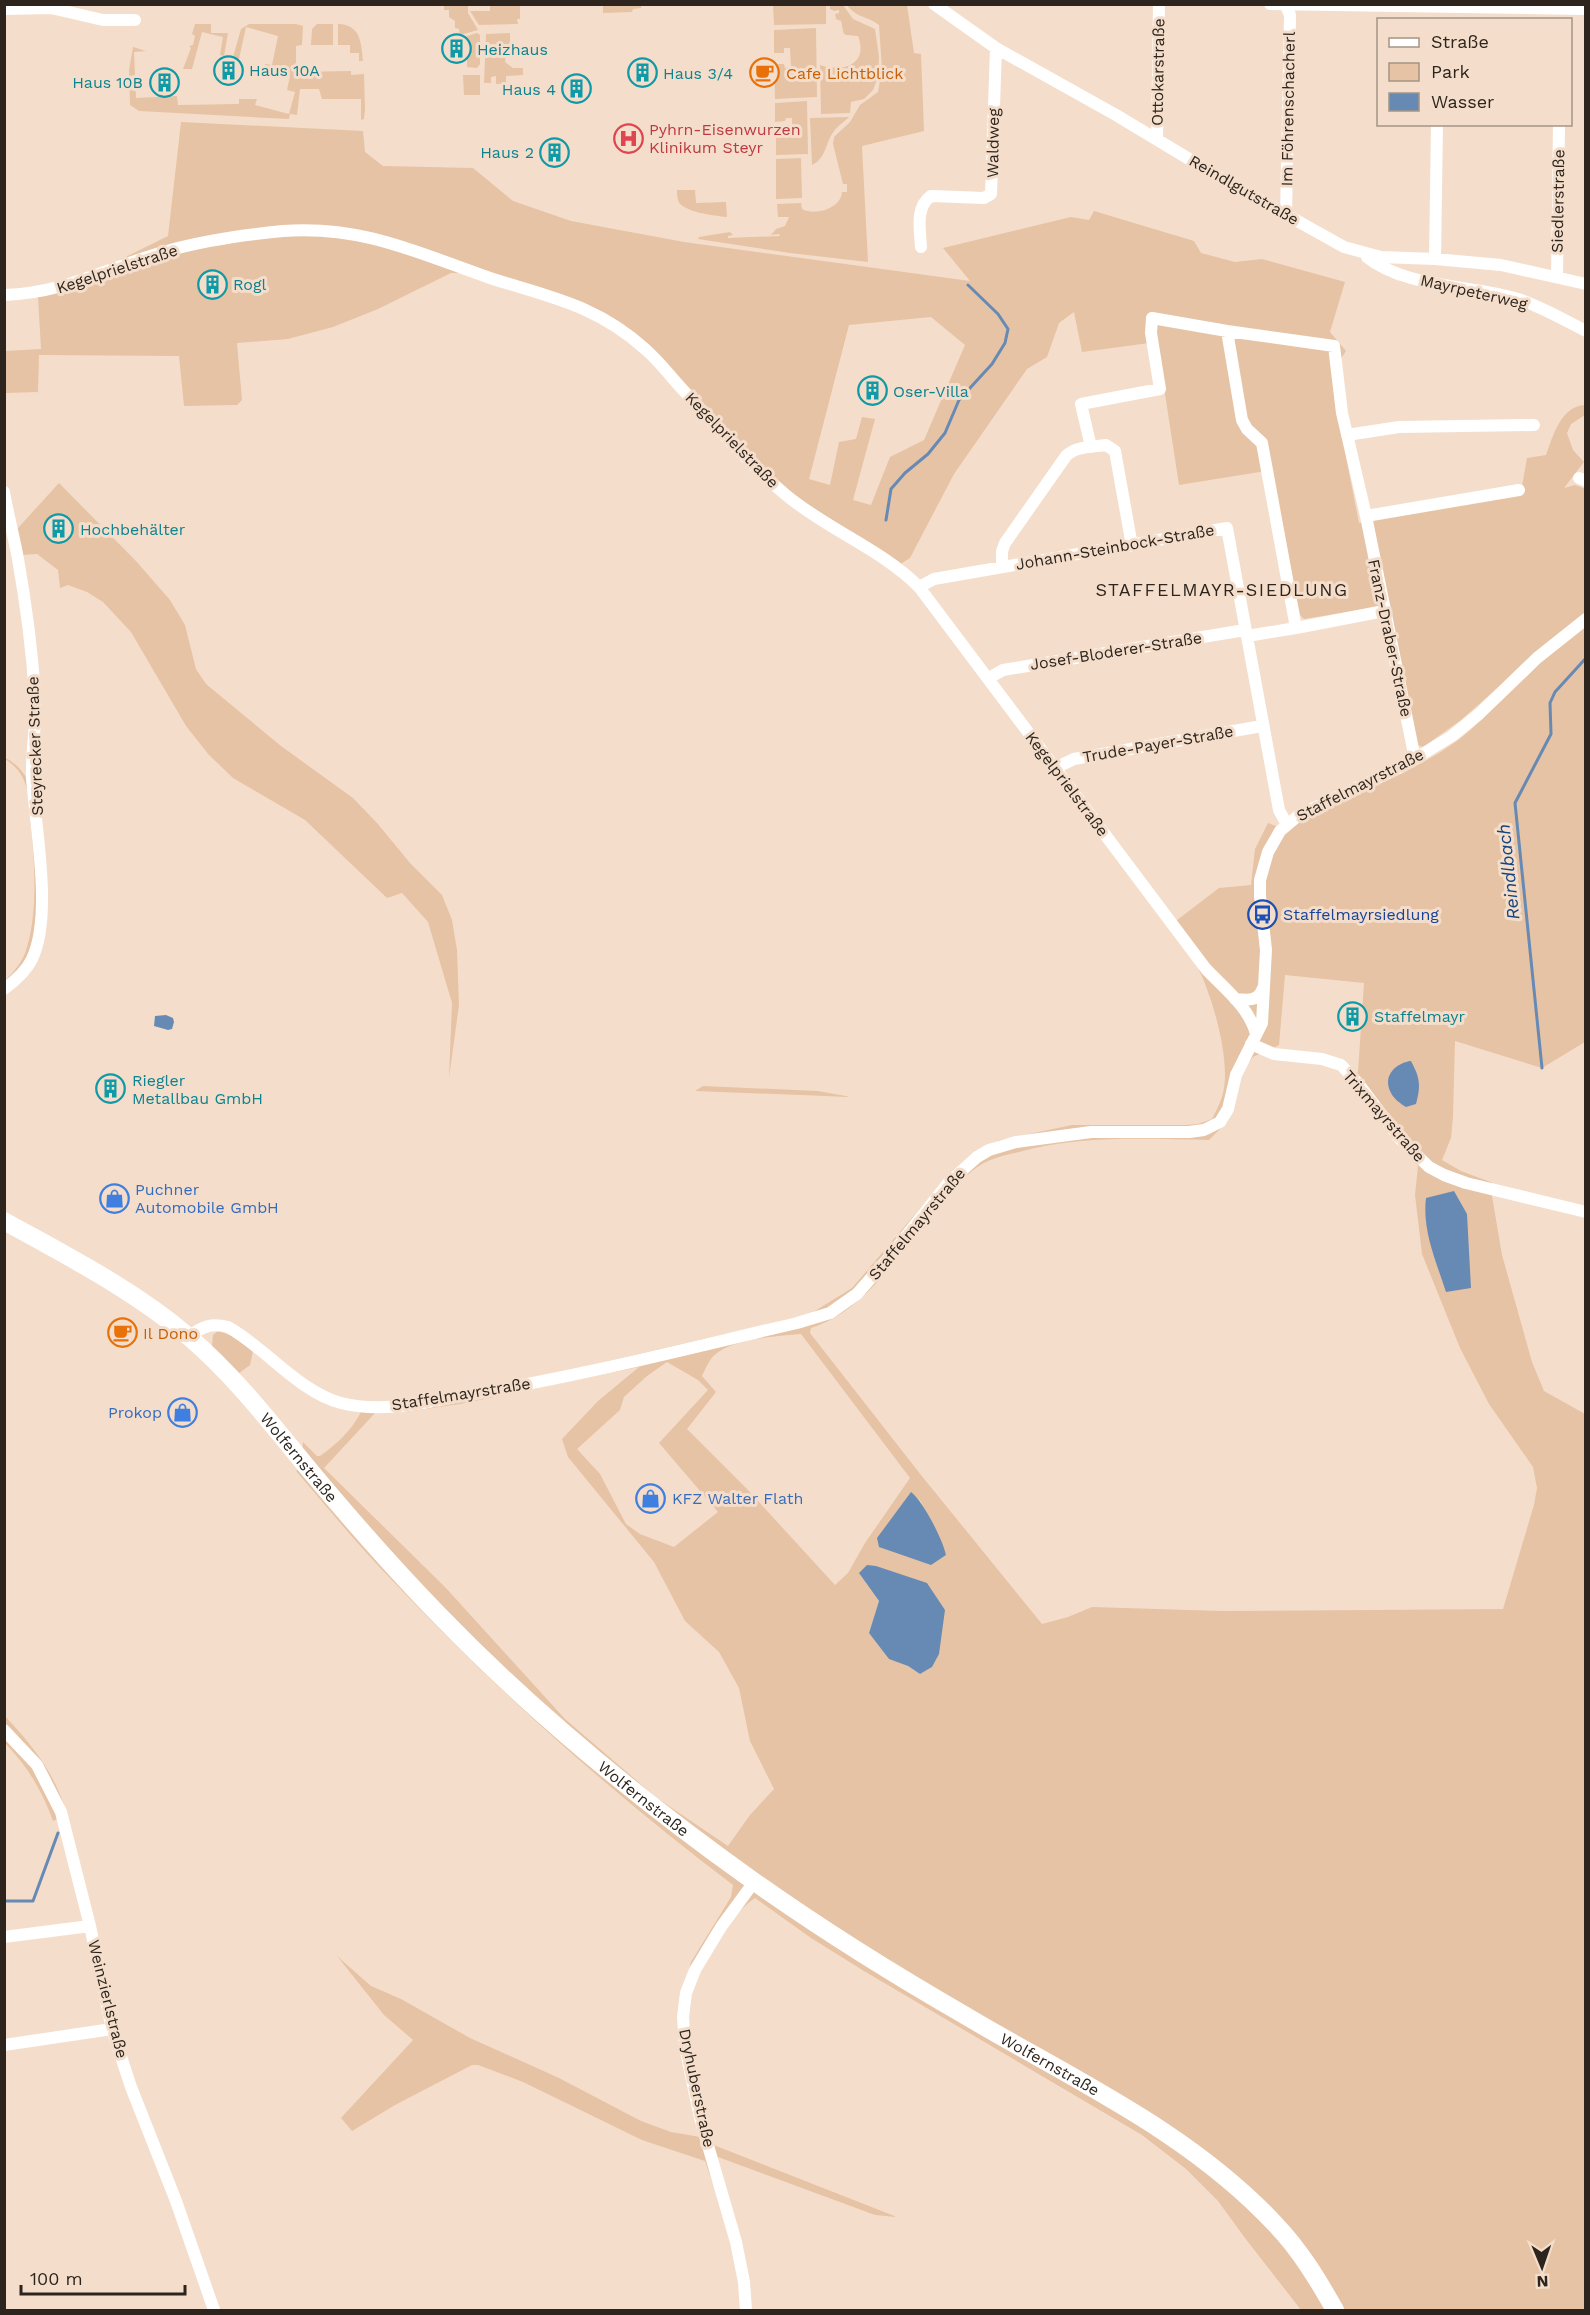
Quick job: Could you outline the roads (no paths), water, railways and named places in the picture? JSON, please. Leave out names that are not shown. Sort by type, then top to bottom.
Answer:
[{"type":"main road","name":"Wolfernstraße","points":[[4,1221],[114,1284],[161,1315],[189,1337],[226,1372],[381,1554],[442,1619],[534,1706],[625,1786],[754,1882],[865,1955],[966,2017],[1092,2087],[1173,2138],[1220,2172],[1279,2228],[1305,2261],[1335,2310]]},
{"type":"street","name":"Reindlgutstraße","points":[[934,4],[996,48],[1344,247],[1363,254],[1401,259],[1435,259],[1501,265],[1586,284]]},
{"type":"street","name":"Ottokarstraße","points":[[1157,139],[1159,4]]},
{"type":"street","points":[[1270,4],[1438,10],[1561,11],[1586,9]]},
{"type":"street","name":"Im Föhrenschacherl","points":[[1285,5],[1290,15],[1286,215]]},
{"type":"street","points":[[4,9],[54,6],[103,20],[135,20]]},
{"type":"street","name":"Waldweg","points":[[921,247],[920,218],[926,200],[931,196],[984,198],[992,194],[996,48]]},
{"type":"street","points":[[1435,259],[1437,126]]},
{"type":"street","name":"Siedlerstraße","points":[[1557,277],[1559,126]]},
{"type":"street","name":"Kegelprielstraße","points":[[4,295],[50,291],[159,253],[257,234],[287,231],[340,233],[360,234],[401,245],[454,265],[581,306],[607,319],[646,349],[766,479],[809,513],[904,572],[920,587],[1206,969],[1235,999],[1252,1021],[1254,1039]]},
{"type":"street","name":"Mayrpeterweg","points":[[1363,254],[1385,268],[1420,280],[1519,299],[1549,311],[1586,331]]},
{"type":"street","points":[[1091,447],[1081,404],[1160,389],[1151,333],[1152,318],[1227,332],[1242,420],[1246,429],[1262,443],[1296,628]]},
{"type":"street","name":"Franz-Draber-Straße","points":[[1227,332],[1325,343],[1334,346],[1342,413],[1366,516],[1415,759]]},
{"type":"street","points":[[1347,435],[1399,427],[1534,425]]},
{"type":"street","points":[[1002,567],[1002,551],[1005,543],[1066,456],[1070,451],[1091,447],[1106,445],[1115,451],[1132,546]]},
{"type":"street","points":[[1366,516],[1519,490]]},
{"type":"street","name":"Steyrecker Straße","points":[[4,492],[19,562],[35,695],[37,721],[32,778],[41,883],[39,930],[33,958],[24,972],[4,989]]},
{"type":"street","name":"Johann-Steinbock-Straße","points":[[920,587],[934,579],[1227,528],[1279,810],[1287,823]]},
{"type":"street","name":"Josef-Bloderer-Straße","points":[[989,678],[1003,670],[1246,633],[1296,628],[1384,611]]},
{"type":"street","name":"Staffelmayrstraße","points":[[189,1337],[211,1325],[228,1327],[317,1392],[340,1402],[377,1407],[417,1403],[566,1377],[797,1323],[830,1313],[857,1294],[949,1182],[963,1168],[989,1150],[1016,1142],[1065,1134],[1115,1131],[1190,1132],[1213,1127],[1224,1117],[1236,1075],[1264,1013],[1266,950],[1260,880],[1273,841],[1287,823],[1299,815],[1415,759],[1452,736],[1479,714],[1537,658],[1586,619]]},
{"type":"street","name":"Trude-Payer-Straße","points":[[1055,768],[1074,759],[1262,726]]},
{"type":"street","points":[[1235,999],[1256,999],[1264,987]]},
{"type":"street","name":"Trixmayrstraße","points":[[1254,1039],[1274,1054],[1322,1059],[1341,1065],[1407,1147],[1429,1167],[1444,1175],[1466,1183],[1586,1212]]},
{"type":"street","name":"Weinzierlstraße","points":[[4,1730],[38,1765],[61,1812],[90,1926],[112,2029],[131,2087],[176,2201],[213,2310]]},
{"type":"street","name":"Dryhuberstraße","points":[[746,2310],[744,2282],[736,2242],[700,2118],[685,2047],[683,2017],[686,1993],[695,1970],[754,1882]]},
{"type":"street","points":[[4,1937],[90,1926]]},
{"type":"street","points":[[4,2045],[112,2029]]},
{"type":"water","points":[[166,1015],[173,1018],[172,1029],[154,1026],[155,1016]]},
{"type":"water","points":[[1411,1061],[1418,1077],[1419,1092],[1416,1104],[1406,1107],[1392,1095],[1388,1082],[1395,1068]]},
{"type":"water","points":[[1454,1191],[1467,1214],[1471,1288],[1446,1292],[1428,1234],[1425,1210],[1426,1198]]},
{"type":"water","points":[[911,1492],[932,1521],[946,1555],[931,1565],[879,1547],[877,1538]]},
{"type":"water","points":[[867,1565],[927,1583],[945,1610],[939,1654],[932,1667],[920,1674],[908,1666],[889,1659],[869,1633],[879,1601],[859,1573]]},
{"type":"waterway","points":[[886,520],[891,489],[905,473],[928,454],[945,433],[959,400],[992,364],[1005,343],[1008,329],[998,314],[968,285]]},
{"type":"waterway","name":"Reindlbach","points":[[1542,1068],[1515,803],[1551,734],[1550,703],[1555,692],[1586,658]]},
{"type":"waterway","points":[[4,1901],[33,1901],[58,1833]]},
{"type":"place","name":"Heizhaus","points":[[456,49]]},
{"type":"place","name":"Haus 10A","points":[[228,70]]},
{"type":"place","name":"Haus 3/4","points":[[642,73]]},
{"type":"place","name":"Cafe Lichtblick","points":[[765,73]]},
{"type":"place","name":"Haus 10B","points":[[164,82]]},
{"type":"place","name":"Haus 4","points":[[577,89]]},
{"type":"place","name":"Pyhrn-Eisenwurzen Klinikum Steyr","points":[[628,138]]},
{"type":"place","name":"Haus 2","points":[[555,152]]},
{"type":"place","name":"Rogl","points":[[212,284]]},
{"type":"place","name":"Oser-Villa","points":[[872,391]]},
{"type":"place","name":"Hochbehälter","points":[[59,529]]},
{"type":"place","name":"Staffelmayrsiedlung","points":[[1262,914]]},
{"type":"place","name":"Staffelmayr","points":[[1353,1016]]},
{"type":"place","name":"Riegler Metallbau GmbH","points":[[111,1089]]},
{"type":"place","name":"Puchner Automobile GmbH","points":[[114,1198]]},
{"type":"place","name":"Il Dono","points":[[122,1333]]},
{"type":"place","name":"Prokop","points":[[183,1412]]},
{"type":"place","name":"KFZ Walter Flath","points":[[651,1498]]},
{"type":"district","name":"STAFFELMAYR-SIEDLUNG","points":[[1222,589]]}]
